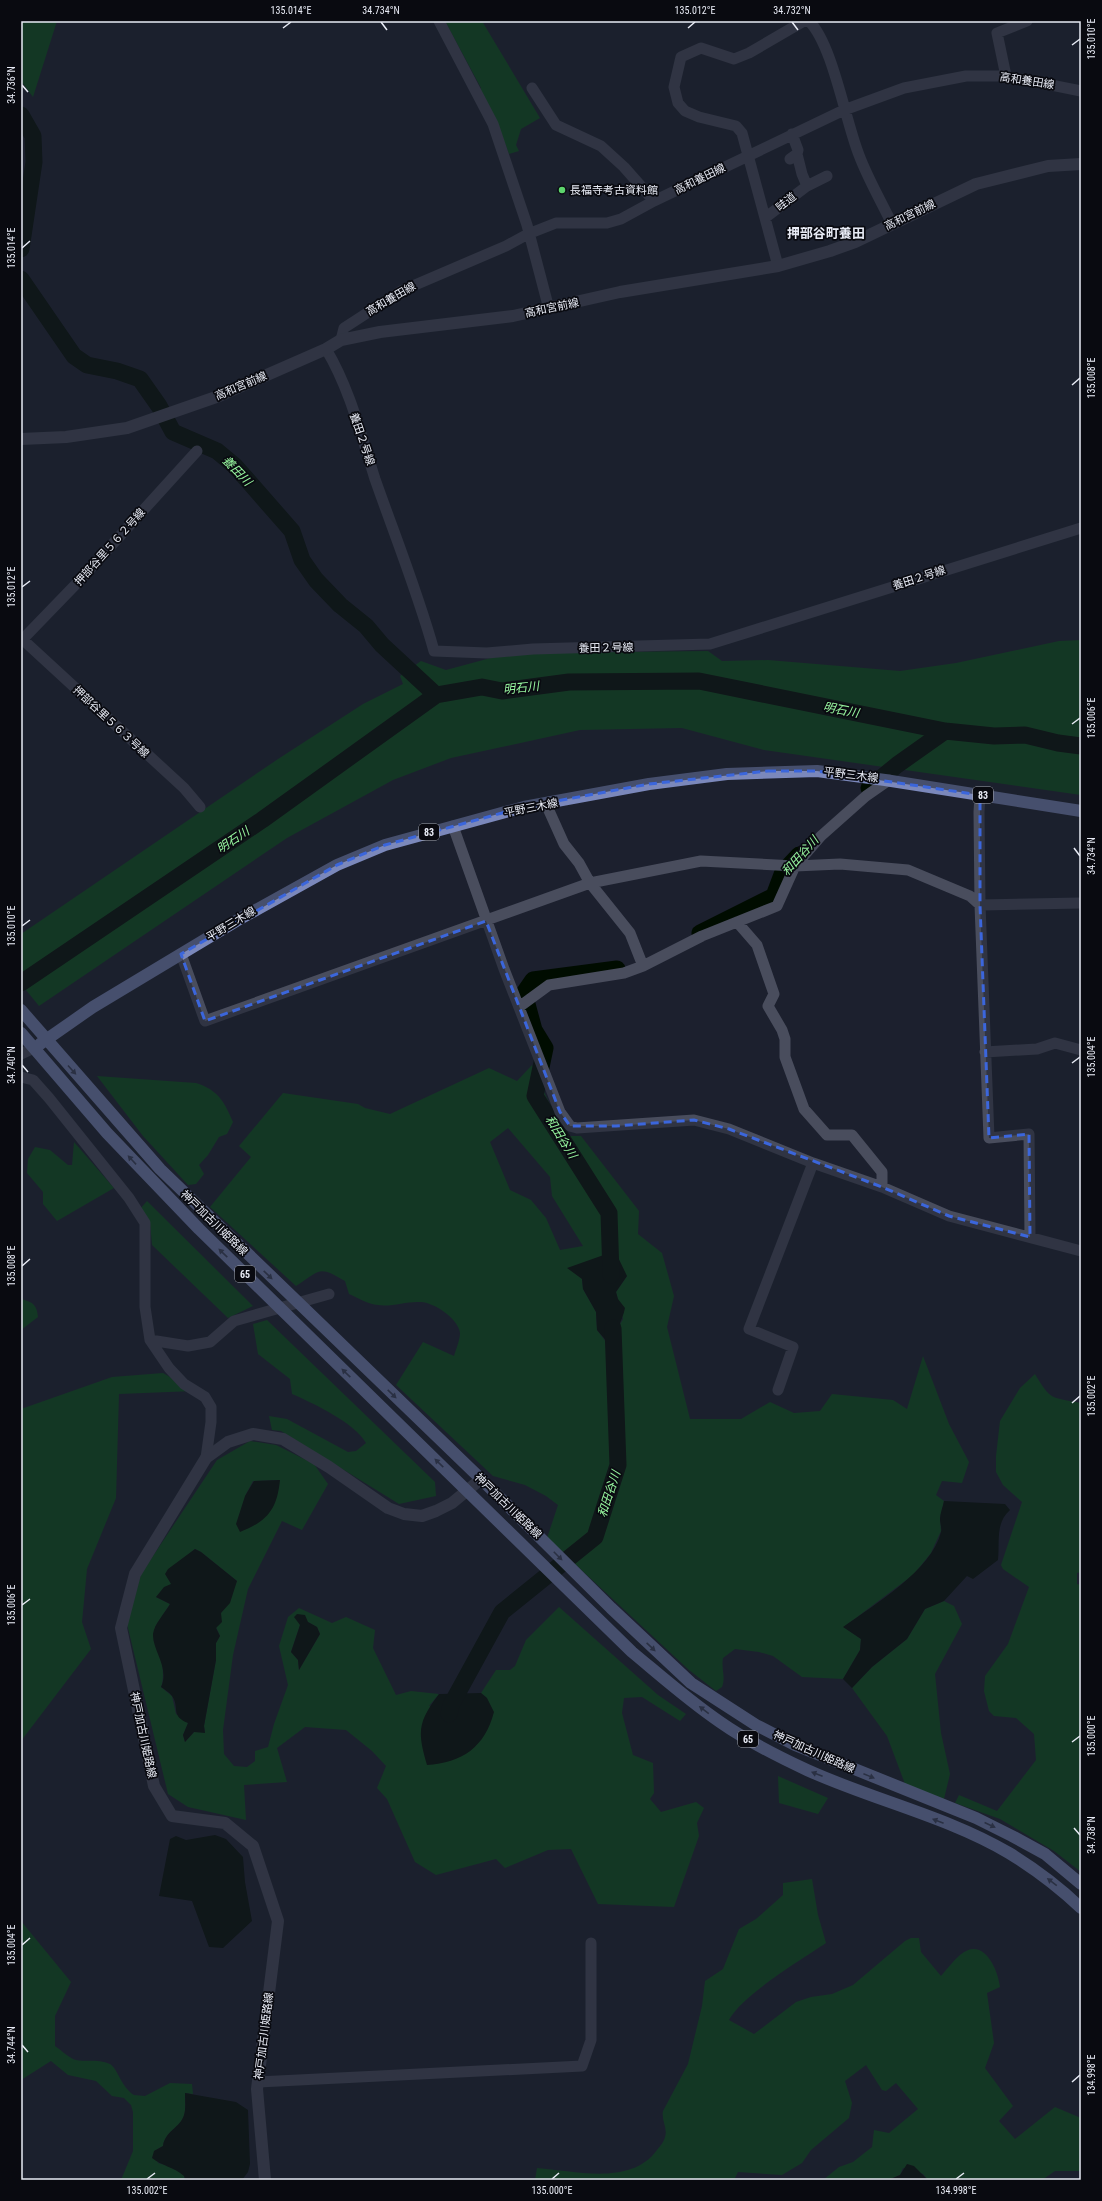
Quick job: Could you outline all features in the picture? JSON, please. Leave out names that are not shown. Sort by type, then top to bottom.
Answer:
[{"type":"main road","name":"平野三木線","points":[[34,1048],[93,1007],[284,893],[337,865],[386,845],[524,807],[649,784],[727,774],[817,771],[883,779],[1081,811]]},
{"type":"main road","name":"神戸加古川姫路線","points":[[24,1014],[160,1169],[481,1479],[650,1646],[691,1683],[756,1725],[795,1746],[976,1818],[1012,1836],[1045,1854],[1081,1884]]},
{"type":"main road","name":"神戸加古川姫路線","points":[[21,1033],[107,1133],[194,1224],[632,1652],[675,1689],[720,1722],[754,1743],[808,1770],[974,1836],[1008,1853],[1061,1889],[1081,1908]]},
{"type":"street","points":[[439,21],[493,124],[527,225],[528,234],[549,309]]},
{"type":"street","points":[[778,266],[742,133],[736,126],[699,117],[686,111],[678,103],[674,87],[681,57],[702,48],[734,59],[749,53],[804,21]]},
{"type":"street","points":[[809,21],[816,28],[826,48],[859,156],[892,224]]},
{"type":"street","points":[[1006,76],[997,33],[1027,21]]},
{"type":"street","name":"高和養田線","points":[[341,340],[344,328],[401,291],[506,246],[528,234],[556,224],[607,222],[621,219],[654,201],[792,134],[844,110],[904,88],[966,76],[1006,76],[1081,91]]},
{"type":"street","points":[[532,88],[556,124],[601,146],[624,167],[654,201]]},
{"type":"street","name":"畦道","points":[[792,134],[798,150],[794,156],[807,186]]},
{"type":"street","name":"高和宮前線","points":[[21,439],[66,437],[127,428],[218,396],[326,349],[341,340],[380,332],[513,316],[620,292],[778,266],[830,251],[892,224],[976,184],[1048,166],[1081,164]]},
{"type":"street","name":"畦道","points":[[765,218],[807,186],[826,176]]},
{"type":"street","name":"養田２号線","points":[[326,349],[336,367],[367,449],[375,478],[421,609],[434,651],[486,653],[533,649],[710,644],[1081,528]]},
{"type":"street","name":"押部谷里５６２号線","points":[[22,640],[79,581],[197,451]]},
{"type":"street","name":"押部谷里５６３号線","points":[[22,640],[184,788],[200,807]]},
{"type":"street","points":[[519,1007],[549,985],[624,973],[643,966],[702,936],[777,906],[795,866],[821,836],[883,779]]},
{"type":"street","points":[[980,795],[978,812],[980,905],[989,1138],[1029,1134],[1030,1237]]},
{"type":"street","points":[[546,804],[564,844],[579,863],[590,883],[630,933],[643,966]]},
{"type":"street","points":[[453,826],[486,921],[519,1007],[560,1112],[570,1126],[577,1128],[694,1120],[729,1129],[813,1163],[882,1187],[949,1216],[1081,1252]]},
{"type":"street","points":[[181,954],[205,1020],[590,883],[701,861],[795,866],[840,864],[908,870],[970,896],[980,905],[1081,903]]},
{"type":"street","points":[[737,922],[757,945],[774,994],[768,1006],[782,1030],[785,1039],[786,1058],[804,1109],[828,1135],[852,1135],[882,1172],[882,1187]]},
{"type":"street","points":[[985,1052],[1037,1049],[1055,1043],[1081,1050]]},
{"type":"street","points":[[21,1054],[34,1048]]},
{"type":"street","name":"神戸加古川姫路線","points":[[21,1076],[33,1080],[49,1098],[129,1198],[145,1223],[145,1307],[150,1340],[169,1368],[184,1384],[205,1397],[211,1407],[211,1422],[206,1458]]},
{"type":"street","points":[[778,1390],[793,1347],[749,1329],[813,1163]]},
{"type":"street","points":[[150,1340],[188,1346],[210,1342],[234,1321],[329,1294]]},
{"type":"street","name":"神戸加古川姫路線","points":[[265,2180],[258,2082],[278,1921],[253,1846],[225,1823],[172,1816],[154,1786],[121,1628],[135,1574],[206,1458],[228,1442],[253,1434],[283,1439],[330,1467],[388,1508],[404,1514],[422,1516],[436,1511],[452,1503],[467,1491]]},
{"type":"street","points":[[467,1491],[481,1479]]},
{"type":"street","points":[[258,2082],[582,2066],[591,2040],[591,1943]]},
{"type":"highlighted area","points":[[768,771],[817,771],[980,795],[980,905],[989,1138],[1029,1134],[1030,1237],[949,1216],[882,1187],[729,1129],[694,1120],[616,1126],[570,1126],[560,1112],[486,921],[205,1021],[181,954],[337,865],[385,845],[524,807],[649,784]]},
{"type":"green space","points":[[21,21],[57,21],[33,97],[21,81]]},
{"type":"green space","points":[[445,21],[482,21],[540,118],[521,129],[516,145],[519,151],[509,154],[496,120],[480,89],[481,88]]},
{"type":"green space","points":[[1081,640],[1081,795],[764,750],[682,728],[580,730],[451,758],[393,780],[287,838],[39,1006],[21,984],[21,934],[278,759],[363,704],[403,684],[400,676],[421,661],[446,670],[509,653],[708,651],[722,661],[768,660],[900,671],[956,663],[1059,641]]},
{"type":"green space","points":[[532,1065],[564,1136],[581,1136],[639,1211],[638,1234],[662,1253],[674,1296],[667,1327],[690,1419],[741,1419],[770,1402],[794,1413],[820,1411],[832,1394],[893,1400],[907,1409],[923,1356],[949,1424],[969,1462],[962,1483],[942,1481],[936,1495],[944,1501],[940,1518],[941,1531],[931,1553],[913,1575],[844,1627],[861,1639],[860,1650],[843,1679],[802,1677],[773,1656],[759,1652],[735,1649],[723,1658],[723,1683],[722,1687],[716,1691],[689,1670],[547,1538],[558,1505],[546,1496],[525,1485],[493,1476],[396,1385],[423,1342],[454,1356],[459,1342],[459,1328],[445,1312],[432,1305],[421,1302],[383,1305],[367,1302],[349,1294],[345,1281],[324,1271],[315,1273],[296,1286],[210,1207],[251,1157],[239,1146],[283,1093],[358,1104],[365,1108],[390,1114],[489,1068],[517,1081]],"holes":[[[508,1128],[550,1177],[552,1196],[583,1246],[560,1250],[546,1218],[531,1200],[510,1190],[490,1142]],[[627,1276],[616,1292],[623,1319],[619,1326],[618,1344],[612,1350],[597,1330],[596,1312],[583,1289],[582,1279]]]},
{"type":"green space","points":[[97,1076],[196,1083],[210,1089],[219,1097],[227,1108],[233,1122],[227,1134],[219,1137],[208,1155],[199,1165],[204,1174],[196,1184],[188,1185],[143,1136]]},
{"type":"green space","points":[[74,1142],[114,1188],[57,1221],[43,1204],[43,1192],[27,1173],[28,1159],[35,1147],[50,1150],[68,1165],[72,1165]]},
{"type":"green space","points":[[147,1201],[253,1306],[228,1318],[152,1245],[150,1223],[140,1209]]},
{"type":"green space","points":[[21,1299],[28,1301],[35,1306],[38,1317],[21,1330]]},
{"type":"green space","points":[[267,1320],[435,1482],[436,1496],[399,1504],[281,1431],[272,1430],[269,1416],[287,1419],[348,1452],[356,1451],[366,1443],[353,1428],[333,1414],[292,1394],[290,1379],[258,1354],[253,1324]]},
{"type":"green space","points":[[163,1373],[194,1391],[119,1394],[116,1498],[87,1569],[82,1622],[91,1649],[21,1741],[21,1409],[112,1377]]},
{"type":"green space","points":[[1035,1374],[1045,1389],[1053,1396],[1063,1400],[1081,1403],[1081,1572],[1077,1573],[1077,1584],[1081,1585],[1081,1872],[1054,1851],[1000,1819],[955,1803],[959,1795],[997,1811],[1036,1760],[1034,1734],[1016,1718],[994,1716],[989,1711],[984,1691],[985,1676],[1008,1644],[1029,1587],[1003,1569],[1001,1565],[1022,1502],[1003,1485],[996,1472],[996,1456],[1000,1421],[1020,1388]]},
{"type":"green space","points":[[250,1441],[276,1445],[314,1464],[328,1484],[302,1530],[282,1521],[248,1589],[233,1655],[223,1730],[224,1754],[234,1766],[247,1767],[255,1761],[255,1751],[268,1747],[274,1724],[288,1685],[279,1646],[288,1617],[299,1608],[332,1623],[346,1617],[375,1630],[373,1648],[396,1695],[411,1691],[439,1694],[429,1706],[487,1698],[481,1693],[496,1670],[510,1670],[515,1666],[526,1640],[559,1607],[658,1695],[686,1714],[680,1721],[642,1697],[624,1698],[622,1713],[633,1755],[653,1763],[654,1793],[650,1799],[661,1812],[696,1802],[704,1808],[697,1823],[699,1836],[674,1907],[598,1904],[571,1849],[548,1850],[505,1868],[496,1859],[436,1875],[415,1862],[387,1799],[377,1788],[386,1766],[372,1751],[346,1730],[305,1727],[277,1748],[287,1782],[244,1785],[246,1820],[188,1807],[168,1794],[127,1624],[141,1574],[217,1460]],"holes":[[[280,1480],[245,1496],[253,1481]],[[195,1549],[201,1552],[237,1581],[221,1613],[216,1627],[220,1636],[216,1643],[216,1660],[204,1726],[205,1732],[194,1732],[185,1742],[183,1735],[188,1723],[176,1714],[172,1696],[161,1687],[163,1681],[163,1666],[155,1627],[170,1604],[156,1597],[171,1584],[182,1560]],[[299,1622],[308,1622],[317,1627],[320,1634],[299,1670],[298,1660],[291,1652],[300,1625]]]},
{"type":"green space","points":[[944,1601],[954,1606],[962,1624],[935,1674],[941,1733],[950,1774],[944,1799],[905,1784],[887,1736],[852,1688],[872,1667],[907,1639],[925,1609]]},
{"type":"green space","points":[[778,1776],[828,1798],[818,1814],[779,1803]]},
{"type":"green space","points":[[812,1879],[818,1915],[826,1943],[759,1989],[736,2010],[729,2020],[754,2034],[796,2002],[811,1997],[832,1994],[853,1985],[905,1941],[911,1938],[919,1938],[921,1952],[941,1976],[957,1957],[968,1950],[976,1949],[988,1957],[993,1964],[1000,1987],[987,1993],[994,2043],[985,2068],[1013,2106],[999,2121],[1015,2139],[1055,2107],[1081,2118],[1081,2171],[1055,2171],[1042,2180],[928,2180],[923,2174],[903,2168],[900,2175],[888,2180],[823,2180],[839,2167],[853,2162],[872,2147],[874,2130],[889,2133],[918,2109],[896,2083],[886,2091],[882,2090],[866,2065],[845,2081],[852,2103],[849,2118],[811,2150],[802,2163],[782,2175],[738,2172],[734,2180],[535,2180],[537,2168],[602,2174],[618,2172],[633,2168],[646,2161],[657,2150],[664,2141],[666,2134],[663,2111],[688,2064],[702,2006],[705,1981],[723,1969],[739,1929],[756,1919],[783,1895],[783,1883]]},
{"type":"green space","points":[[21,1921],[71,1982],[55,2016],[55,2046],[73,2059],[81,2061],[100,2061],[110,2064],[113,2066],[126,2087],[134,2095],[145,2096],[170,2083],[192,2084],[193,2094],[185,2093],[185,2110],[182,2120],[169,2133],[163,2146],[154,2151],[158,2163],[176,2168],[185,2176],[185,2180],[121,2180],[133,2151],[133,2112],[131,2105],[124,2098],[112,2096],[96,2081],[68,2075],[51,2061],[21,2080]]},
{"type":"shaded area","points":[[615,1251],[627,1276],[616,1292],[618,1299],[625,1308],[620,1322],[616,1351],[612,1350],[597,1330],[596,1312],[583,1289],[582,1279],[567,1268]]},
{"type":"shaded area","points":[[280,1480],[276,1499],[269,1513],[258,1523],[240,1532],[236,1524],[245,1496],[254,1481]]},
{"type":"shaded area","points":[[944,1501],[1005,1504],[1010,1510],[1005,1515],[1000,1527],[998,1560],[973,1579],[967,1576],[944,1601],[925,1609],[907,1639],[872,1667],[852,1688],[843,1679],[860,1650],[861,1639],[843,1627],[900,1586],[926,1560],[935,1546],[941,1532],[940,1517]]},
{"type":"shaded area","points":[[195,1549],[201,1552],[237,1581],[230,1603],[221,1613],[222,1622],[216,1628],[220,1636],[216,1643],[216,1660],[204,1726],[205,1733],[194,1732],[185,1742],[183,1735],[188,1723],[179,1717],[172,1696],[161,1687],[163,1680],[162,1666],[153,1640],[153,1634],[158,1622],[170,1604],[156,1597],[164,1587],[171,1584],[165,1574],[168,1569]]},
{"type":"shaded area","points":[[297,1614],[305,1615],[308,1622],[317,1627],[320,1634],[299,1670],[298,1660],[291,1652],[300,1625],[294,1617]]},
{"type":"shaded area","points":[[481,1693],[487,1698],[494,1712],[485,1735],[478,1744],[461,1757],[440,1764],[427,1765],[422,1744],[421,1727],[427,1712],[439,1694]]},
{"type":"shaded area","points":[[215,1835],[226,1839],[243,1857],[245,1882],[252,1921],[223,1948],[209,1947],[192,1901],[159,1896],[170,1839],[176,1836],[186,1840]]},
{"type":"shaded area","points":[[185,2093],[236,2102],[248,2110],[250,2164],[248,2172],[242,2180],[185,2180],[184,2176],[180,2173],[152,2158],[154,2151],[163,2146],[169,2133],[182,2119],[185,2110]]},
{"type":"shaded area","points":[[907,2164],[914,2166],[928,2180],[888,2180],[900,2175]]},
{"type":"waterway","name":"養田川","points":[[21,115],[33,136],[34,162],[21,249]]},
{"type":"waterway","name":"養田川","points":[[21,279],[74,356],[87,365],[117,371],[140,379],[159,406],[173,432],[217,451],[235,466],[292,531],[302,560],[316,580],[340,605],[366,626],[382,645],[436,695]]},
{"type":"waterway","name":"明石川","points":[[21,983],[262,820],[436,695],[482,687],[502,691],[569,682],[699,681],[945,731],[994,736],[1025,735],[1058,743],[1081,746]]},
{"type":"waterway","name":"和田谷川","points":[[869,788],[897,765],[945,731]]},
{"type":"waterway","name":"和田谷川","points":[[700,933],[774,896],[783,872],[799,855]]},
{"type":"waterway","name":"和田谷川","points":[[611,1275],[609,1213],[535,1096],[545,1048],[534,1030],[524,993],[533,980],[617,969]]},
{"type":"waterway","name":"和田谷川","points":[[449,1714],[451,1705],[502,1612],[595,1537],[618,1465],[613,1328]]},
{"type":"place","name":"長福寺考古資料館","points":[[562,190]]},
{"type":"district","name":"押部谷町養田","points":[[826,233]]}]
